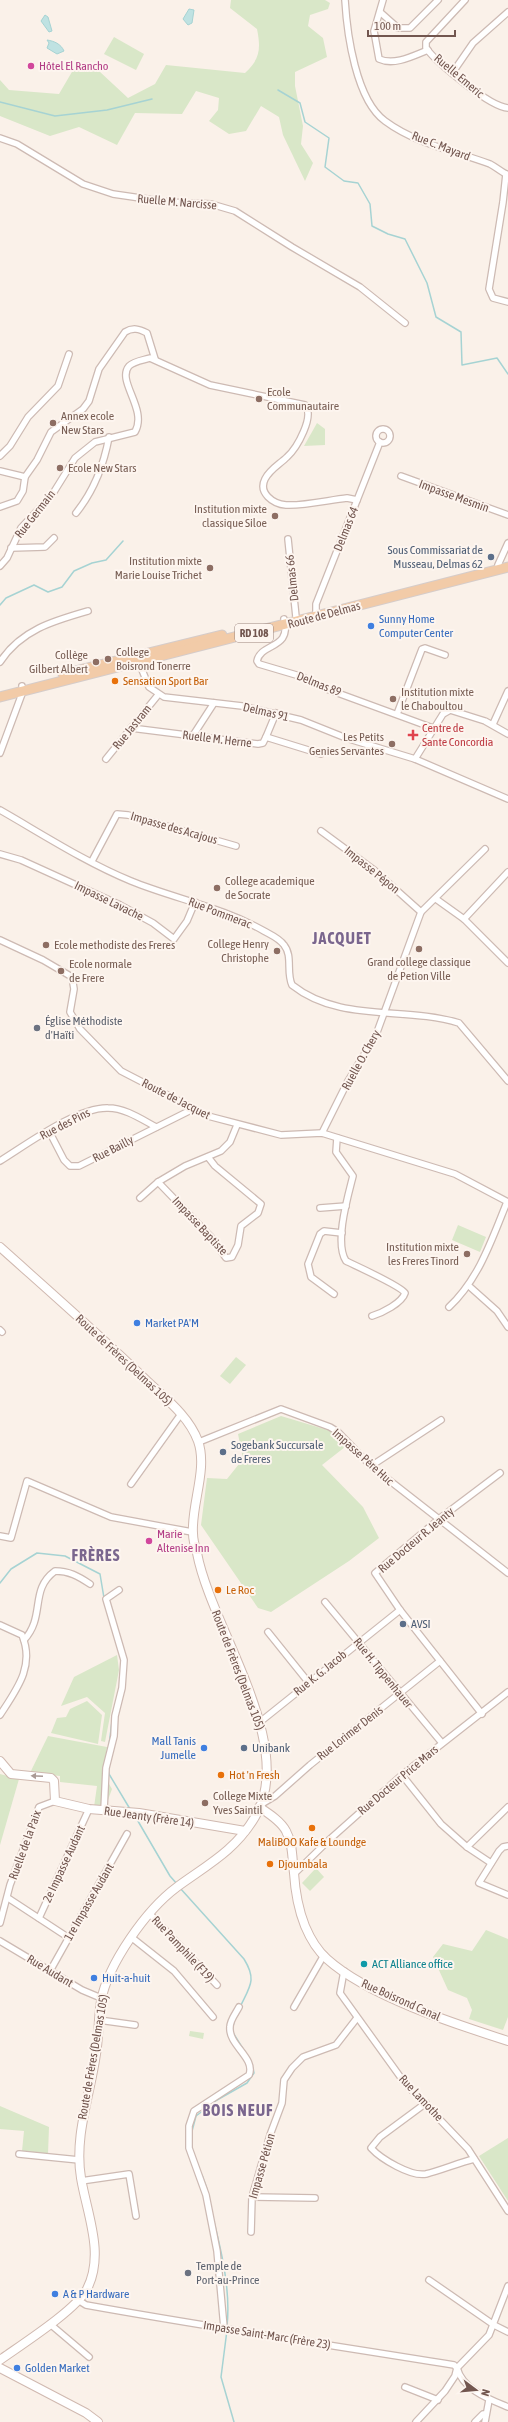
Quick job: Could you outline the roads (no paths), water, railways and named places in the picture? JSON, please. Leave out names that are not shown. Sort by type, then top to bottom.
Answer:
[{"type":"main road","name":"Route de Delmas","points":[[284,622],[296,616],[316,614],[508,562]]},
{"type":"main road","name":"Route de Delmas","points":[[0,696],[137,659],[508,567]]},
{"type":"main road","name":"Route de Delmas","points":[[0,691],[22,689]]},
{"type":"main road","name":"Route de Frères (Delmas 105)","points":[[0,1247],[122,1357],[181,1414],[199,1442],[200,1471],[192,1532],[201,1575],[260,1722],[267,1751],[266,1775],[260,1806],[256,1816],[227,1853],[174,1889],[149,1913],[131,1937],[102,1998],[96,2055],[79,2142],[81,2180],[89,2213],[94,2258],[89,2285],[78,2300],[50,2324],[0,2360]]},
{"type":"main road","points":[[0,1761],[11,1774],[51,1778],[54,1781],[54,1801]]},
{"type":"main road","name":"Rue Jeanty (Frère 14)","points":[[54,1801],[89,1809],[139,1813],[244,1831]]},
{"type":"main road","name":"Rue Boisrond Canal","points":[[260,1806],[286,1830],[292,1848],[294,1874],[305,1925],[316,1946],[324,1955],[344,1971],[372,1988],[437,2016],[507,2039]]},
{"type":"main road","points":[[0,2368],[98,2422]]},
{"type":"street","name":"Rue C. Mayard","points":[[345,0],[347,26],[363,91],[373,108],[385,121],[418,139],[491,165],[507,174]]},
{"type":"street","points":[[383,0],[374,31],[379,59],[384,61],[398,61],[428,50]]},
{"type":"street","points":[[380,12],[398,28],[410,28],[438,0]]},
{"type":"street","name":"Ruelle Emeric","points":[[465,0],[426,42],[425,45],[428,50],[453,72],[489,100],[508,108]]},
{"type":"street","points":[[453,72],[473,43],[508,12]]},
{"type":"street","name":"Ruelle M. Narcisse","points":[[0,138],[17,144],[83,184],[113,194],[168,202],[211,204],[235,211],[360,287],[405,323]]},
{"type":"street","points":[[507,174],[489,289],[493,298],[508,302]]},
{"type":"street","name":"Rue Germain","points":[[0,507],[12,503],[21,496],[25,477],[37,460],[51,432],[83,409],[89,401],[99,369],[125,332],[131,329],[139,329],[147,333],[155,359],[150,358],[131,364],[127,369],[127,382],[140,417],[138,428],[131,434],[109,437],[95,442],[75,458],[52,495],[21,528],[7,558],[0,566]]},
{"type":"street","points":[[0,456],[10,446],[28,417],[58,386],[69,354]]},
{"type":"street","points":[[155,359],[210,386],[305,405],[308,413],[307,424],[296,446],[288,456],[268,474],[264,486],[270,500],[285,505],[347,498],[357,500]]},
{"type":"street","points":[[76,513],[94,484],[106,452],[109,437]]},
{"type":"street","name":"Delmas 64","points":[[316,614],[316,604],[380,442]]},
{"type":"street","points":[[0,471],[25,477]]},
{"type":"street","name":"Impasse Mesmin","points":[[401,476],[508,515]]},
{"type":"street","name":"Rue Germain","points":[[11,548],[45,547],[54,538]]},
{"type":"street","name":"Delmas 66","points":[[288,539],[296,616]]},
{"type":"street","points":[[498,565],[508,543]]},
{"type":"street","points":[[0,662],[13,644],[28,633],[52,622],[88,611]]},
{"type":"street","name":"Delmas 89","points":[[284,622],[283,639],[259,655],[257,661],[259,664],[303,677],[324,688],[433,728]]},
{"type":"street","points":[[397,714],[422,649],[424,648],[445,655]]},
{"type":"street","points":[[137,659],[150,687],[158,695]]},
{"type":"street","points":[[0,753],[22,689]]},
{"type":"street","points":[[493,724],[508,692]]},
{"type":"street","name":"Delmas 91","points":[[158,695],[174,700],[214,703],[276,713],[301,720],[346,738],[415,759],[508,799]]},
{"type":"street","name":"Rue Jastram","points":[[106,759],[158,695]]},
{"type":"street","points":[[192,737],[214,703]]},
{"type":"street","points":[[415,759],[443,714],[450,710],[493,724],[508,734]]},
{"type":"street","points":[[266,737],[276,713]]},
{"type":"street","name":"Ruelle M. Herne","points":[[132,728],[192,737],[258,744],[263,743],[266,737],[321,754]]},
{"type":"street","name":"Rue Pommerac","points":[[0,810],[129,880],[243,920],[277,938],[289,954],[289,979],[297,989],[344,1009],[459,1023],[508,1081]]},
{"type":"street","name":"Impasse des Acajous","points":[[92,861],[117,814],[128,815],[236,846]]},
{"type":"street","name":"Impasse Pépon","points":[[321,830],[374,870],[421,912]]},
{"type":"street","points":[[421,912],[436,900],[485,849]]},
{"type":"street","name":"Impasse Lavache","points":[[0,854],[21,860],[120,905],[153,923],[174,939],[187,921],[195,902]]},
{"type":"street","points":[[464,919],[508,872]]},
{"type":"street","points":[[436,900],[464,919],[508,963]]},
{"type":"street","name":"Ruelle O. Chery","points":[[322,1133],[348,1081],[376,1035],[421,912]]},
{"type":"street","name":"Route de Jacquet","points":[[0,940],[43,960],[72,977],[74,989],[70,1012],[80,1029],[100,1051],[121,1071],[193,1109],[237,1126],[281,1135],[322,1133],[455,1174],[508,1202]]},
{"type":"street","name":"Rue des Pins","points":[[0,1161],[80,1114],[108,1108],[123,1110],[156,1127]]},
{"type":"street","name":"Rue Bailly","points":[[49,1131],[64,1160],[70,1166],[79,1166],[193,1109]]},
{"type":"street","points":[[140,1198],[158,1182],[185,1166],[221,1151],[230,1142],[237,1126]]},
{"type":"street","points":[[337,1138],[336,1152],[353,1176],[342,1233],[342,1253],[346,1260],[404,1291],[402,1298],[381,1313],[372,1316]]},
{"type":"street","name":"Impasse Baptiste","points":[[158,1182],[211,1237],[226,1258],[232,1257],[238,1245],[241,1226],[258,1213],[261,1204],[215,1166],[208,1157]]},
{"type":"street","points":[[449,1307],[469,1286],[483,1260],[508,1202]]},
{"type":"street","points":[[320,1208],[346,1206]]},
{"type":"street","points":[[334,1294],[311,1277],[308,1264],[320,1234],[324,1232],[342,1233]]},
{"type":"street","points":[[469,1286],[497,1311],[508,1327]]},
{"type":"street","name":"Impasse Pére Huc","points":[[199,1442],[281,1409],[330,1427],[371,1466],[508,1573]]},
{"type":"street","points":[[131,1484],[181,1414]]},
{"type":"street","points":[[371,1466],[441,1420]]},
{"type":"street","name":"Rue Docteur R. Jeanty","points":[[482,1714],[400,1610],[376,1576],[376,1571],[500,1473]]},
{"type":"street","points":[[0,1536],[11,1538],[27,1481],[110,1517],[192,1532]]},
{"type":"street","points":[[24,1640],[35,1625],[40,1586],[46,1578],[55,1571],[65,1571],[76,1575],[90,1584]]},
{"type":"street","points":[[104,1810],[106,1768],[114,1736],[115,1716],[122,1688],[124,1660],[106,1599],[119,1590]]},
{"type":"street","name":"Rue H. Tippenhauer","points":[[325,1602],[442,1744]]},
{"type":"street","name":"Rue K. G. Jacob","points":[[260,1722],[358,1642],[400,1610]]},
{"type":"street","points":[[0,1625],[19,1631],[24,1640],[28,1662],[24,1673],[0,1714]]},
{"type":"street","points":[[268,1632],[309,1683]]},
{"type":"street","name":"Rue Lorimer Denis","points":[[260,1806],[275,1796],[310,1765],[440,1661]]},
{"type":"street","name":"Rue Docteur Price Mars","points":[[294,1874],[329,1840],[402,1775],[482,1714],[508,1692]]},
{"type":"street","points":[[402,1775],[441,1824],[467,1847],[491,1863]]},
{"type":"street","name":"Ruelle de la Paix","points":[[0,1923],[39,1807],[54,1801]]},
{"type":"street","points":[[467,1847],[508,1807]]},
{"type":"street","name":"2e Impasse Audant","points":[[39,1918],[89,1809]]},
{"type":"street","name":"1re Impasse Audant","points":[[50,1971],[128,1834]]},
{"type":"street","points":[[508,1846],[503,1847],[479,1883],[508,1895]]},
{"type":"street","points":[[8,1898],[69,1938]]},
{"type":"street","name":"Rue Pamphile (F19)","points":[[149,1913],[217,1985]]},
{"type":"street","points":[[131,1937],[174,1971],[213,2017]]},
{"type":"street","name":"Rue Audant","points":[[0,1940],[82,1990],[102,1998]]},
{"type":"street","points":[[294,2007],[324,1955]]},
{"type":"street","name":"Rue Lamothe","points":[[344,1971],[340,1993],[357,2018],[404,2082],[426,2103],[468,2149],[508,2211]]},
{"type":"street","points":[[224,2328],[217,2251],[206,2195],[189,2148],[189,2126],[194,2111],[249,2075],[250,2065],[230,2031],[231,2022],[239,2006]]},
{"type":"street","name":"Impasse Pétion","points":[[251,2232],[252,2197],[270,2135],[282,2103],[284,2080],[292,2068],[304,2057],[336,2045],[357,2018]]},
{"type":"street","points":[[99,2020],[135,2025]]},
{"type":"street","points":[[426,2103],[386,2132],[371,2148],[377,2154],[406,2170],[424,2174],[474,2159]]},
{"type":"street","points":[[19,2154],[79,2160]]},
{"type":"street","points":[[81,2180],[129,2174],[136,2216]]},
{"type":"street","points":[[252,2197],[315,2198]]},
{"type":"street","points":[[429,2280],[494,2325],[508,2332]]},
{"type":"street","points":[[416,2422],[438,2400],[454,2376],[457,2368],[489,2335],[508,2286]]},
{"type":"street","name":"Impasse Saint-Marc (Frère 23)","points":[[78,2300],[86,2305],[454,2365],[457,2368]]},
{"type":"street","points":[[50,2324],[89,2357]]},
{"type":"street","points":[[457,2368],[458,2373],[478,2394],[508,2407]]},
{"type":"street","points":[[405,2386],[438,2400]]},
{"type":"street","points":[[485,2422],[489,2400]]},
{"type":"street","points":[[475,2422],[483,2414],[486,2414]]},
{"type":"water","points":[[189,9],[194,10],[192,23],[188,25],[183,19]]},
{"type":"water","points":[[45,15],[48,17],[52,31],[49,32],[41,21]]},
{"type":"water","points":[[47,40],[57,43],[64,51],[57,54],[47,48],[49,43]]},
{"type":"waterway","points":[[278,90],[300,103],[305,122],[329,138],[325,167],[344,181],[358,183],[370,204],[372,226],[388,234],[405,239],[427,283],[436,317],[461,332],[462,365],[497,358],[508,374]]},
{"type":"waterway","points":[[0,102],[55,116],[107,110],[152,99]]},
{"type":"waterway","points":[[0,605],[6,598],[34,585],[48,592],[62,587],[74,571],[92,563],[106,560],[123,541]]},
{"type":"waterway","points":[[0,1583],[11,1569],[37,1553],[65,1556],[100,1574],[104,1598]]},
{"type":"waterway","points":[[109,1745],[112,1721]]},
{"type":"waterway","points":[[108,1769],[109,1774],[130,1809]]},
{"type":"waterway","points":[[135,1816],[170,1876],[177,1884]]},
{"type":"waterway","points":[[180,1888],[244,1959],[248,1966],[251,1983],[240,2007]]},
{"type":"waterway","points":[[234,2022],[232,2031],[245,2052]]},
{"type":"waterway","points":[[191,2135],[196,2116],[217,2100],[247,2083],[254,2073],[253,2068]]},
{"type":"waterway","points":[[202,2175],[207,2189]]},
{"type":"waterway","points":[[212,2214],[222,2255],[228,2298],[227,2326]]},
{"type":"waterway","points":[[227,2330],[221,2377],[234,2422]]},
{"type":"place","name":"Hôtel El Rancho","points":[[31,66]]},
{"type":"place","name":"Ecole Communautaire","points":[[259,399]]},
{"type":"place","name":"Annex ecole New Stars","points":[[53,423]]},
{"type":"place","name":"Ecole New Stars","points":[[60,468]]},
{"type":"place","name":"Institution mixte classique Siloe","points":[[275,516]]},
{"type":"place","name":"Sous Commissariat de Musseau, Delmas 62","points":[[491,557]]},
{"type":"place","name":"Institution mixte Marie Louise Trichet","points":[[210,568]]},
{"type":"place","name":"Sunny Home Computer Center","points":[[371,626]]},
{"type":"place","name":"College Boisrond Tonerre","points":[[108,659]]},
{"type":"place","name":"Collège Gilbert Albert","points":[[96,662]]},
{"type":"place","name":"Sensation Sport Bar","points":[[115,681]]},
{"type":"place","name":"Institution mixte le Chaboultou","points":[[393,699]]},
{"type":"place","name":"Centre de Sante Concordia","points":[[413,735]]},
{"type":"place","name":"Les Petits Genies Servantes","points":[[392,744]]},
{"type":"place","name":"College academique de Socrate","points":[[217,888]]},
{"type":"place","name":"Ecole methodiste des Freres","points":[[46,945]]},
{"type":"place","name":"Grand college classique de Petion Ville","points":[[419,949]]},
{"type":"place","name":"College Henry Christophe","points":[[277,951]]},
{"type":"place","name":"Ecole normale de Frere","points":[[61,971]]},
{"type":"place","name":"Église Méthodiste d'Haïti","points":[[37,1028]]},
{"type":"place","name":"Institution mixte les Freres Tinord","points":[[467,1254]]},
{"type":"place","name":"Market PA'M","points":[[137,1323]]},
{"type":"place","name":"Sogebank Succursale de Freres","points":[[223,1452]]},
{"type":"place","name":"Marie Altenise Inn","points":[[149,1541]]},
{"type":"place","name":"Le Roc","points":[[218,1590]]},
{"type":"place","name":"AVSI","points":[[403,1624]]},
{"type":"place","name":"Mall Tanis Jumelle","points":[[204,1748]]},
{"type":"place","name":"Unibank","points":[[244,1748]]},
{"type":"place","name":"Hot 'n Fresh","points":[[221,1775]]},
{"type":"place","name":"College Mixte Yves Saintil","points":[[205,1803]]},
{"type":"place","name":"MaliBOO Kafe & Loundge","points":[[312,1828]]},
{"type":"place","name":"Djoumbala","points":[[270,1864]]},
{"type":"place","name":"ACT Alliance office","points":[[364,1964]]},
{"type":"place","name":"Huit-a-huit","points":[[94,1978]]},
{"type":"place","name":"Temple de Port-au-Prince","points":[[188,2273]]},
{"type":"place","name":"A & P Hardware","points":[[55,2294]]},
{"type":"place","name":"Golden Market","points":[[17,2368]]},
{"type":"district","name":"JACQUET","points":[[342,938]]},
{"type":"district","name":"FRÈRES","points":[[96,1555]]},
{"type":"district","name":"BOIS NEUF","points":[[238,2110]]}]
